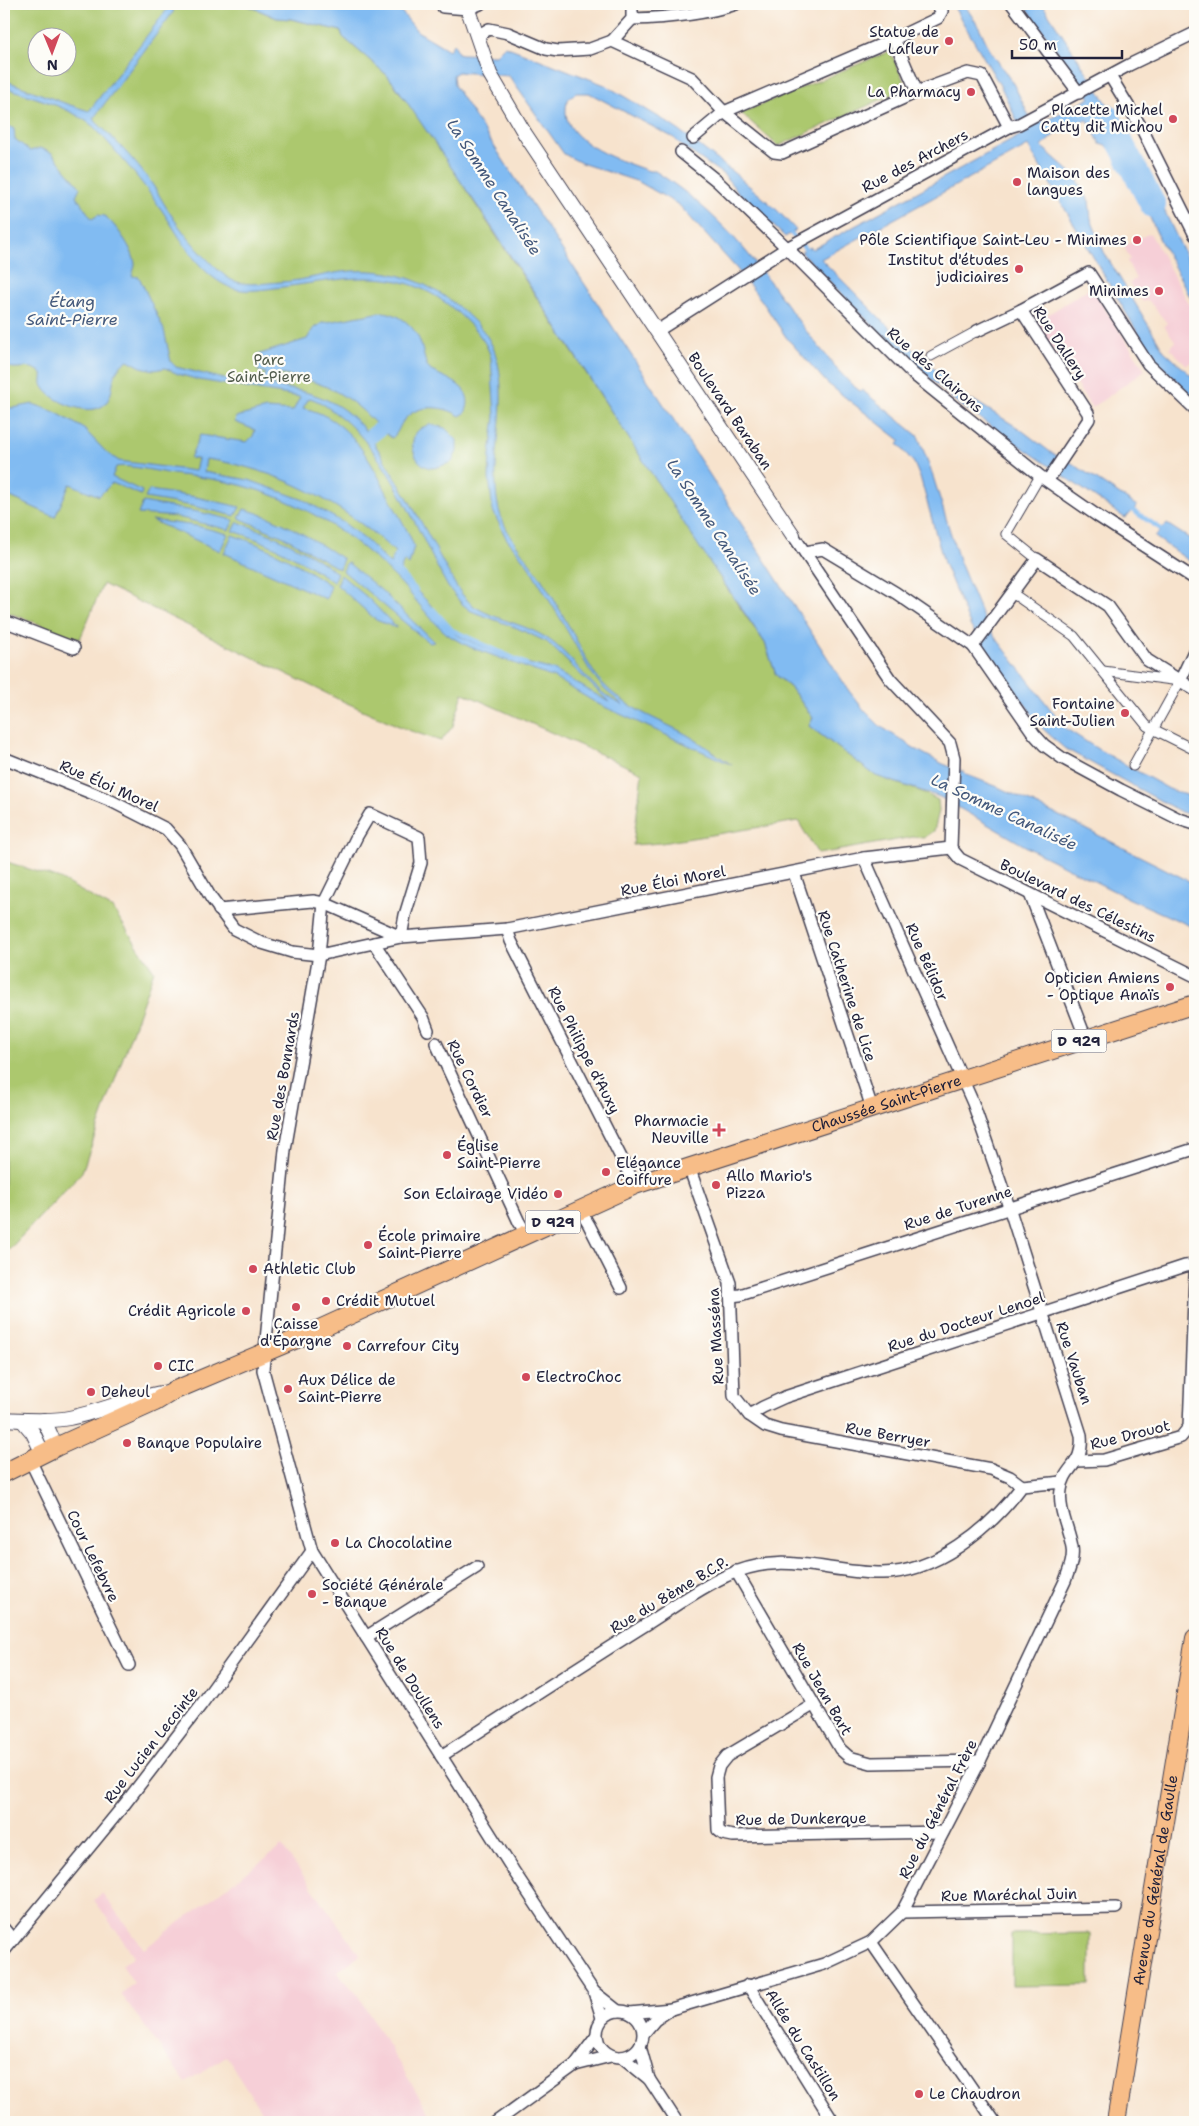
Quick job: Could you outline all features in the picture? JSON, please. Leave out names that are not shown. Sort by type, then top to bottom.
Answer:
[{"type":"main road","name":"Chaussée Saint-Pierre","points":[[43,1454],[155,1402],[173,1391],[264,1353],[635,1185],[1195,1004]]},
{"type":"main road","name":"D 929","points":[[4,1473],[43,1454]]},
{"type":"main road","name":"Avenue du Général de Gaulle","points":[[1116,2122],[1195,1638]]},
{"type":"street","points":[[442,4],[443,7],[471,5]]},
{"type":"street","points":[[477,36],[489,29],[508,33],[546,49],[558,51],[590,49],[612,41],[632,19],[632,4]]},
{"type":"street","points":[[632,19],[668,18],[713,11],[736,4]]},
{"type":"street","points":[[1012,4],[1081,92]]},
{"type":"street","name":"Boulevard Baraban","points":[[471,5],[477,36],[490,74],[525,134],[890,679],[950,743],[954,758],[951,848]]},
{"type":"street","points":[[692,138],[724,112],[894,39],[938,18],[939,8]]},
{"type":"street","name":"Rue des Archers","points":[[657,331],[811,235],[1014,126],[1195,33]]},
{"type":"street","points":[[894,39],[917,92]]},
{"type":"street","points":[[612,41],[692,78],[724,112],[774,152],[782,153],[917,92],[968,73],[982,76],[1014,126]]},
{"type":"street","points":[[1110,76],[1145,133],[1195,235]]},
{"type":"street","name":"Rue des Clairons","points":[[681,152],[717,181],[784,251],[908,370],[1099,517],[1195,579]]},
{"type":"street","name":"Rue Dallery","points":[[1047,476],[1086,426],[1089,419],[1088,413],[1021,310],[1089,273],[1148,364],[1195,409]]},
{"type":"street","points":[[931,356],[1021,310]]},
{"type":"street","points":[[1047,476],[1006,534],[1037,559],[1108,606],[1147,660],[1195,690]]},
{"type":"street","points":[[805,552],[823,549],[896,593],[972,646],[1034,734],[1044,745],[1062,758],[1179,819],[1195,824]]},
{"type":"street","points":[[972,646],[1037,559]]},
{"type":"street","points":[[1012,592],[1074,636],[1147,726],[1195,750]]},
{"type":"street","points":[[4,621],[74,648]]},
{"type":"street","points":[[1133,766],[1195,649]]},
{"type":"street","points":[[1104,671],[1180,680]]},
{"type":"street","name":"Rue Éloi Morel","points":[[4,758],[112,801],[166,829],[180,845],[219,910],[234,929],[262,943],[292,952],[319,954],[401,937],[507,929],[794,874],[864,858],[951,848]]},
{"type":"street","name":"Rue des Bonnards","points":[[264,1353],[285,1150],[319,954],[324,903],[356,836],[370,814],[419,837],[421,863],[405,915],[401,937]]},
{"type":"street","name":"Boulevard des Célestins","points":[[951,848],[960,859],[1195,976]]},
{"type":"street","name":"Rue Bélidor","points":[[864,858],[964,1078]]},
{"type":"street","name":"Rue Catherine de Lice","points":[[794,874],[872,1108]]},
{"type":"street","points":[[1030,894],[1086,1039]]},
{"type":"street","name":"Rue Éloi Morel","points":[[219,910],[313,901],[324,903],[401,937]]},
{"type":"street","name":"Rue Philippe d'Auxy","points":[[507,929],[511,941],[635,1185]]},
{"type":"street","name":"Rue Cordier","points":[[374,943],[424,1017],[428,1030],[436,1043],[519,1222],[527,1235]]},
{"type":"street","name":"Rue Vauban","points":[[964,1078],[1009,1207],[1082,1435],[1082,1448],[1077,1461],[1062,1482]]},
{"type":"street","name":"Rue de Turenne","points":[[730,1296],[740,1295],[1009,1207],[1195,1150]]},
{"type":"street","name":"Rue Masséna","points":[[689,1167],[730,1283],[734,1396],[749,1416]]},
{"type":"street","points":[[580,1210],[590,1225],[621,1288]]},
{"type":"street","name":"Rue du Docteur Lenoel","points":[[749,1416],[785,1397],[1185,1266],[1195,1266]]},
{"type":"street","name":"Rue Drouot","points":[[1077,1461],[1104,1460],[1181,1437],[1187,1432],[1189,1427],[1195,1276]]},
{"type":"street","name":"Rue de Doullens","points":[[264,1353],[263,1370],[312,1551],[512,1870],[594,1992],[602,2018]]},
{"type":"street","name":"D 929","points":[[22,1421],[68,1418],[149,1394],[173,1391]]},
{"type":"street","name":"Rue Berryer","points":[[749,1416],[765,1426],[781,1431],[991,1469],[1010,1477],[1022,1486]]},
{"type":"street","points":[[4,1420],[22,1421],[33,1433],[43,1454]]},
{"type":"street","points":[[43,1454],[44,1420]]},
{"type":"street","name":"Cour Lefebvre","points":[[43,1454],[129,1665]]},
{"type":"street","points":[[1022,1486],[1062,1482]]},
{"type":"street","name":"Rue du Général Frère","points":[[630,2013],[671,2009],[824,1964],[871,1942],[902,1912],[980,1761],[1072,1563],[1072,1548],[1060,1501],[1062,1482]]},
{"type":"street","name":"Rue du 8ème B.C.P.","points":[[441,1756],[724,1576],[762,1564],[793,1562],[879,1574],[908,1571],[953,1552],[1007,1506],[1022,1486]]},
{"type":"street","name":"Rue Lucien Lecointe","points":[[4,1951],[136,1790],[236,1658],[312,1551]]},
{"type":"street","points":[[366,1637],[477,1567]]},
{"type":"street","name":"Rue Jean Bart","points":[[736,1571],[840,1749],[858,1761],[870,1763],[980,1761]]},
{"type":"street","name":"Rue de Dunkerque","points":[[813,1705],[727,1756],[719,1766],[716,1777],[718,1830],[723,1834],[733,1836],[943,1832]]},
{"type":"street","name":"Rue Maréchal Juin","points":[[902,1912],[1116,1908]]},
{"type":"street","points":[[4,1929],[13,1940]]},
{"type":"street","points":[[871,1942],[995,2122]]},
{"type":"street","name":"Allée du Castillon","points":[[748,1985],[832,2120]]},
{"type":"street","name":"Rue de Doullens","points":[[594,1992],[618,2010]]},
{"type":"street","name":"Rue du Général Frère","points":[[644,2033],[655,2020],[671,2009]]},
{"type":"street","points":[[496,2122],[575,2065],[596,2037],[597,2027],[602,2018],[608,2013],[618,2010],[630,2013],[637,2018],[644,2033],[640,2046],[636,2051],[617,2057],[575,2065]]},
{"type":"street","points":[[596,2037],[604,2051],[617,2057],[649,2079]]},
{"type":"street","points":[[640,2046],[649,2079],[677,2122]]},
{"type":"shaded area","name":"Minimes","points":[[1150,233],[1195,312],[1195,363],[1192,361],[1187,365],[1169,348],[1176,342],[1164,326],[1167,323],[1148,300],[1143,302],[1129,283],[1136,279],[1127,261],[1130,259],[1124,246]]},
{"type":"shaded area","points":[[1090,288],[1145,370],[1092,408],[1035,324]]},
{"type":"shaded area","points":[[282,1846],[360,1955],[337,1972],[357,1994],[435,2122],[268,2122],[226,2056],[186,2083],[121,1994],[134,1983],[122,1965],[134,1956],[94,1900],[102,1893],[144,1949]]},
{"type":"green space","name":"Parc Saint-Pierre","points":[[4,4],[244,4],[277,18],[291,19],[341,31],[343,37],[387,75],[421,121],[738,605],[765,643],[776,675],[791,688],[813,718],[809,726],[876,776],[920,791],[938,800],[939,811],[934,831],[924,838],[913,837],[818,854],[798,821],[661,843],[633,845],[642,773],[463,693],[453,726],[441,741],[408,730],[338,699],[103,584],[80,639],[4,611]]},
{"type":"green space","points":[[890,51],[907,88],[778,146],[741,113]]},
{"type":"green space","points":[[4,861],[60,879],[113,909],[154,971],[82,1172],[4,1255]]},
{"type":"green space","points":[[1090,1933],[1090,1985],[1012,1986],[1012,1934]]},
{"type":"water","name":"La Somme Canalisée","points":[[245,4],[395,4],[417,31],[449,50],[454,43],[458,53],[496,55],[505,46],[605,85],[662,119],[734,173],[776,209],[796,230],[785,237],[738,192],[724,175],[682,146],[674,138],[589,93],[576,93],[568,99],[566,114],[571,127],[580,138],[608,155],[649,171],[655,171],[683,190],[708,212],[754,261],[833,365],[851,384],[860,391],[862,390],[918,436],[931,470],[959,560],[983,618],[993,634],[1065,728],[1096,748],[1169,789],[1195,798],[1195,816],[1181,812],[1064,748],[1041,727],[971,627],[944,563],[921,480],[914,463],[898,444],[901,441],[827,383],[786,337],[762,301],[737,269],[679,205],[639,182],[581,163],[564,154],[509,76],[458,72],[453,75],[454,85],[849,691],[864,710],[880,726],[943,764],[998,787],[1070,821],[1195,884],[1195,928],[1130,899],[1034,851],[940,797],[876,776],[809,726],[813,718],[791,688],[776,675],[765,643],[700,548],[491,226],[396,86],[387,75],[343,37],[341,31],[291,19],[277,18]]},
{"type":"water","points":[[952,4],[964,4],[979,27],[990,50],[1014,85],[1033,124],[1047,120],[1090,98],[1024,4],[1042,4],[1133,143],[1119,151],[1100,144],[1088,120],[1074,123],[1062,129],[1042,147],[1075,176],[1089,201],[1091,219],[1104,252],[1164,351],[1195,379],[1195,398],[1152,357],[1028,146],[821,259],[895,333],[971,402],[973,400],[1020,429],[1053,454],[1067,460],[1137,506],[1125,518],[956,402],[875,328],[801,252],[810,247],[813,249],[1023,134],[1001,87]]},
{"type":"water","name":"Étang Saint-Pierre","points":[[169,7],[174,11],[93,119],[139,167],[179,226],[197,248],[217,269],[232,280],[239,283],[263,283],[361,271],[399,275],[433,289],[464,312],[479,326],[492,345],[499,366],[501,412],[496,460],[496,483],[498,505],[510,535],[547,588],[598,678],[626,703],[687,735],[732,765],[598,704],[554,678],[470,647],[455,639],[433,621],[396,578],[348,537],[323,520],[270,494],[241,485],[211,479],[122,466],[116,467],[112,477],[142,491],[141,495],[112,483],[99,496],[70,484],[55,517],[4,494],[4,407],[13,408],[33,404],[55,412],[83,428],[107,453],[119,461],[195,471],[198,459],[190,458],[200,435],[247,442],[253,436],[255,430],[235,422],[236,417],[266,409],[293,411],[300,397],[199,380],[165,368],[154,370],[141,367],[128,360],[117,370],[106,403],[100,408],[83,409],[64,403],[48,393],[42,384],[42,374],[37,370],[4,365],[4,123],[14,129],[15,139],[30,151],[40,148],[52,153],[80,187],[76,196],[92,219],[98,215],[105,216],[114,225],[131,251],[135,264],[132,276],[139,277],[164,330],[171,362],[176,367],[220,378],[261,385],[266,373],[258,371],[257,355],[307,339],[313,329],[322,323],[382,312],[396,315],[408,323],[417,334],[430,370],[458,385],[466,394],[467,406],[465,413],[460,416],[439,408],[417,410],[405,419],[392,438],[344,396],[324,386],[278,374],[273,386],[319,396],[353,417],[379,451],[412,505],[456,586],[468,601],[485,612],[531,630],[548,639],[602,692],[623,705],[605,690],[590,671],[528,565],[506,538],[493,511],[489,478],[495,417],[491,358],[486,345],[473,328],[458,313],[437,297],[415,286],[393,280],[371,278],[348,279],[250,290],[238,290],[227,286],[216,280],[198,263],[147,190],[94,127],[74,113],[4,87],[4,80],[89,111]],"holes":[[[309,398],[321,403],[338,415],[356,431],[372,450],[401,495],[448,587],[462,604],[471,611],[517,628],[547,642],[609,702],[554,670],[514,660],[457,635],[447,627],[429,603],[399,573],[404,561],[409,565],[414,546],[376,471],[358,444],[347,432],[334,421],[320,413],[303,408]],[[206,459],[259,471],[284,480],[331,504],[375,534],[395,552],[390,564],[367,541],[344,523],[304,500],[249,480],[204,472]]]},
{"type":"water","points":[[1145,169],[1195,276],[1195,306],[1161,242],[1131,176]]},
{"type":"water","points":[[430,424],[445,428],[457,440],[457,451],[452,462],[433,468],[427,467],[417,459],[413,446],[416,434],[421,428]]},
{"type":"water","points":[[149,490],[196,497],[240,507],[235,516],[145,498]]},
{"type":"water","points":[[143,502],[234,520],[229,530],[177,517],[138,514]]},
{"type":"water","points":[[244,509],[270,518],[320,544],[343,559],[339,569],[286,538],[239,518]]},
{"type":"water","points":[[151,520],[197,526],[228,534],[220,551]]},
{"type":"water","points":[[238,522],[277,537],[314,557],[337,573],[333,582],[285,552],[233,531]]},
{"type":"water","points":[[1167,524],[1195,542],[1195,565],[1155,537]]},
{"type":"water","points":[[232,535],[271,550],[320,578],[331,586],[326,599],[224,553]]},
{"type":"water","points":[[347,562],[382,591],[434,642],[430,643],[423,638],[343,571]]},
{"type":"water","points":[[341,575],[369,599],[396,628],[376,620],[337,585]]},
{"type":"waterway","points":[[1107,117],[1153,205]]},
{"type":"waterway","points":[[788,230],[810,254]]},
{"type":"waterway","points":[[371,436],[380,429]]},
{"type":"waterway","points":[[1129,508],[1167,533]]},
{"type":"waterway","points":[[398,571],[416,590]]},
{"type":"waterway","points":[[433,609],[452,630],[526,664]]},
{"type":"place","name":"Statue de Lafleur","points":[[949,41]]},
{"type":"place","name":"La Pharmacy","points":[[971,92]]},
{"type":"place","name":"Placette Michel Catty dit Michou","points":[[1173,119]]},
{"type":"place","name":"Maison des langues","points":[[1017,182]]},
{"type":"place","name":"Pôle Scientifique Saint-Leu - Minimes","points":[[1137,240]]},
{"type":"place","name":"Institut d'études judiciaires","points":[[1019,269]]},
{"type":"place","name":"Minimes","points":[[1159,291]]},
{"type":"place","name":"Fontaine Saint-Julien","points":[[1125,713]]},
{"type":"place","name":"Opticien Amiens - Optique Anaïs","points":[[1170,987]]},
{"type":"place","name":"Pharmacie Neuville","points":[[719,1130]]},
{"type":"place","name":"Église Saint-Pierre","points":[[447,1155]]},
{"type":"place","name":"Elégance Coiffure","points":[[606,1172]]},
{"type":"place","name":"Allo Mario's Pizza","points":[[716,1185]]},
{"type":"place","name":"Son Eclairage Vidéo","points":[[558,1194]]},
{"type":"place","name":"École primaire Saint-Pierre","points":[[368,1245]]},
{"type":"place","name":"Athletic Club","points":[[253,1269]]},
{"type":"place","name":"Crédit Mutuel","points":[[326,1301]]},
{"type":"place","name":"Caisse d'Épargne","points":[[296,1307]]},
{"type":"place","name":"Crédit Agricole","points":[[246,1311]]},
{"type":"place","name":"Carrefour City","points":[[347,1346]]},
{"type":"place","name":"CIC","points":[[158,1366]]},
{"type":"place","name":"ElectroChoc","points":[[526,1377]]},
{"type":"place","name":"Aux Délice de Saint-Pierre","points":[[288,1389]]},
{"type":"place","name":"Deheul","points":[[91,1392]]},
{"type":"place","name":"Banque Populaire","points":[[127,1443]]},
{"type":"place","name":"La Chocolatine","points":[[335,1543]]},
{"type":"place","name":"Société Générale - Banque","points":[[312,1594]]},
{"type":"place","name":"Le Chaudron","points":[[919,2094]]}]
